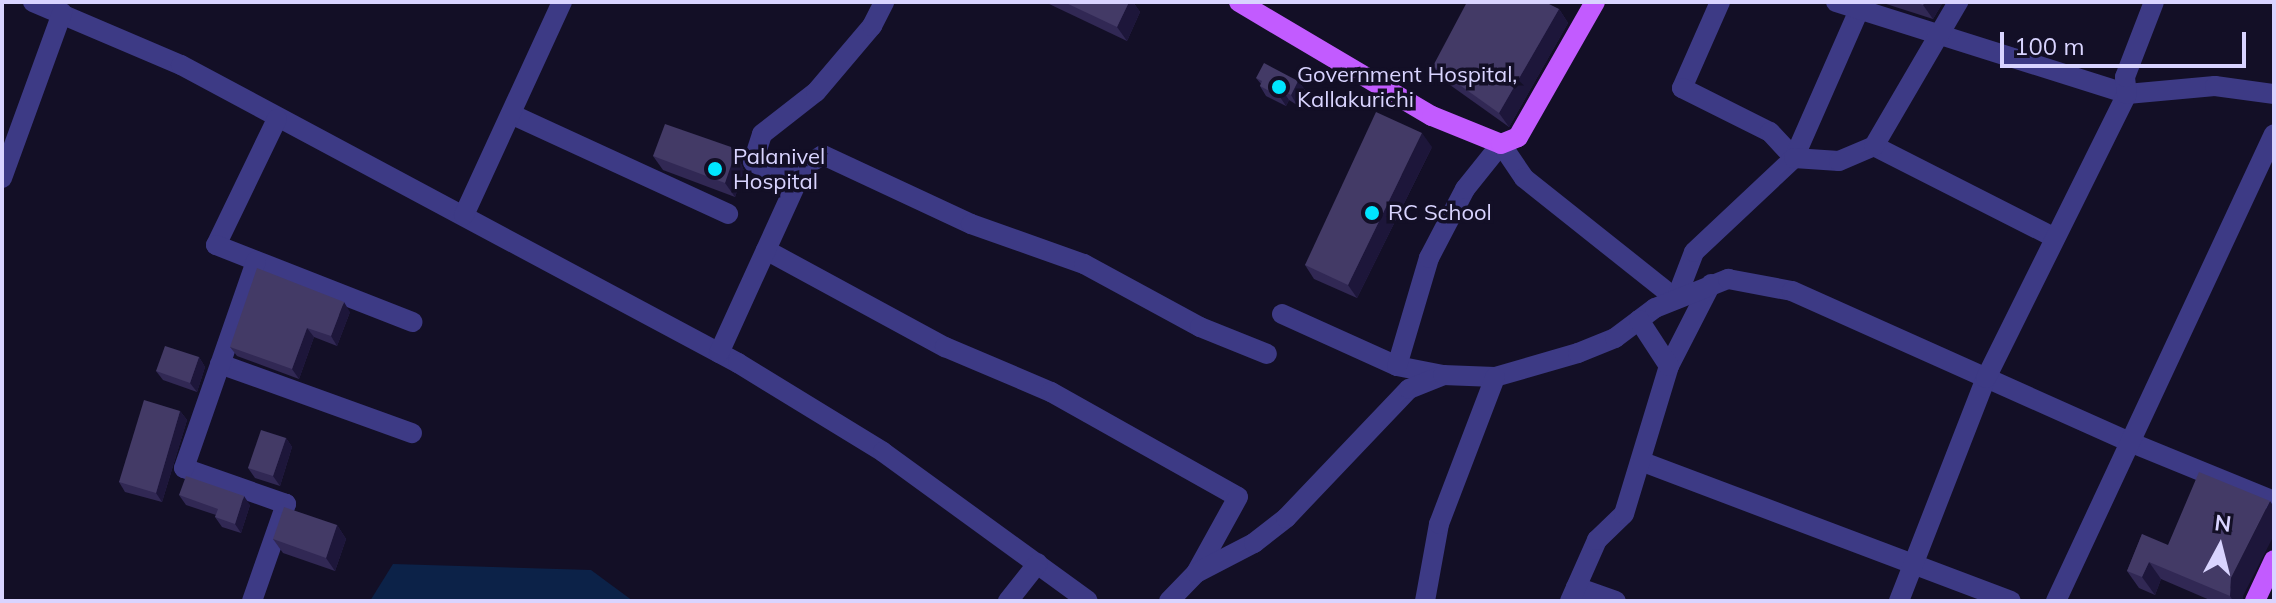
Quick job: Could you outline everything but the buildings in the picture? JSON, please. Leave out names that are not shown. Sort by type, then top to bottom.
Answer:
[{"type":"main road","points":[[1239,2],[1432,116],[1501,144],[1518,137],[1595,2]]},
{"type":"main road","points":[[2255,601],[2274,560]]},
{"type":"street","points":[[33,2],[74,11],[181,65],[719,353],[883,452],[1088,601]]},
{"type":"street","points":[[464,215],[562,2]]},
{"type":"street","points":[[719,353],[796,184],[753,162],[762,134],[816,92],[872,26],[884,2]]},
{"type":"street","points":[[1720,2],[1682,88],[1770,132],[1794,158],[1839,161],[1874,146],[1941,38],[1958,2]]},
{"type":"street","points":[[1836,2],[1941,38],[2127,94],[2215,86],[2274,94]]},
{"type":"street","points":[[1899,601],[1986,378],[2127,94],[2125,77],[2154,2]]},
{"type":"street","points":[[1676,299],[1694,252],[1794,158],[1859,10]]},
{"type":"street","points":[[2,178],[74,11]]},
{"type":"street","points":[[511,114],[728,214]]},
{"type":"street","points":[[277,119],[216,245],[412,322]]},
{"type":"street","points":[[2056,601],[2274,134]]},
{"type":"street","points":[[1397,366],[1429,258],[1465,189],[1501,144],[1524,178],[1676,299]]},
{"type":"street","points":[[1874,146],[2055,238]]},
{"type":"street","points":[[784,178],[823,155],[971,224],[1084,264],[1200,327],[1267,354]]},
{"type":"street","points":[[766,250],[945,347],[1051,392],[1238,497],[1196,573],[1169,601]]},
{"type":"street","points":[[252,601],[286,504],[184,468],[256,261]]},
{"type":"street","points":[[1282,314],[1397,366],[1443,375],[1495,377],[1578,353],[1615,338],[1676,299],[1728,279],[1792,291],[2132,443],[2274,501]]},
{"type":"street","points":[[1616,601],[1573,594],[1597,540],[1624,514],[1643,462],[1669,366],[1711,284]]},
{"type":"street","points":[[1639,320],[1669,366]]},
{"type":"street","points":[[220,364],[412,433]]},
{"type":"street","points":[[1196,573],[1254,543],[1286,518],[1409,389],[1443,375]]},
{"type":"street","points":[[1425,601],[1439,524],[1495,377]]},
{"type":"street","points":[[1643,462],[2011,601]]},
{"type":"street","points":[[1008,601],[1038,563]]},
{"type":"water","points":[[393,564],[591,570],[633,601],[370,601]]},
{"type":"place","name":"Government Hospital, Kallakurichi","points":[[1279,87]]},
{"type":"place","name":"Palanivel Hospital","points":[[715,169]]},
{"type":"place","name":"RC School","points":[[1372,213]]}]
